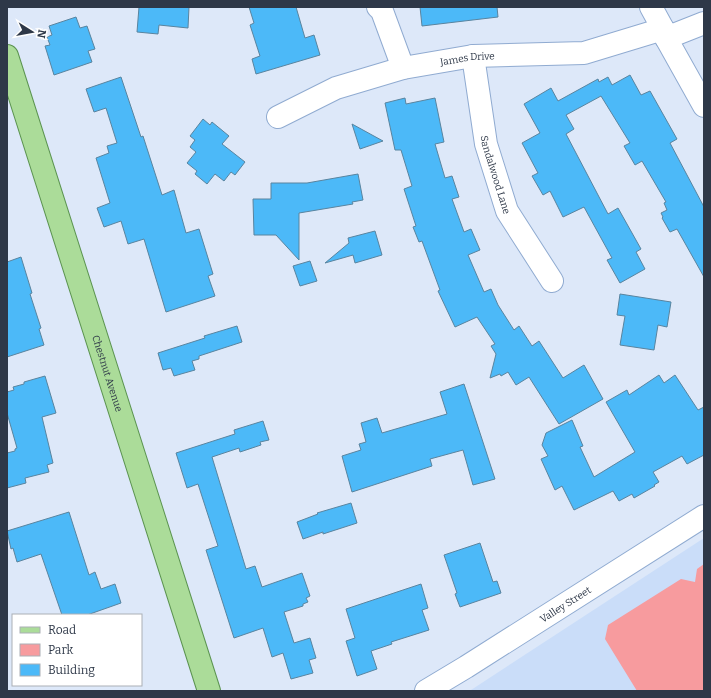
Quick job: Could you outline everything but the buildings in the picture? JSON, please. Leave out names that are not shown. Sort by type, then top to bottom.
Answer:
[{"type":"main road","name":"Chestnut Avenue","points":[[7,56],[209,691]]},
{"type":"street","points":[[378,7],[382,11],[403,68]]},
{"type":"street","points":[[651,7],[704,106]]},
{"type":"street","name":"James Drive","points":[[278,117],[336,88],[403,68],[473,56],[584,53],[704,23]]},
{"type":"street","name":"Sandalwood Lane","points":[[473,56],[486,144],[507,211],[552,281]]},
{"type":"street","name":"Valley Street","points":[[426,691],[704,516]]},
{"type":"shaded area","points":[[704,538],[704,691],[470,691],[471,690]]},
{"type":"green space","points":[[704,564],[704,691],[637,691],[605,639],[608,625],[681,579],[695,582],[697,569]]}]
